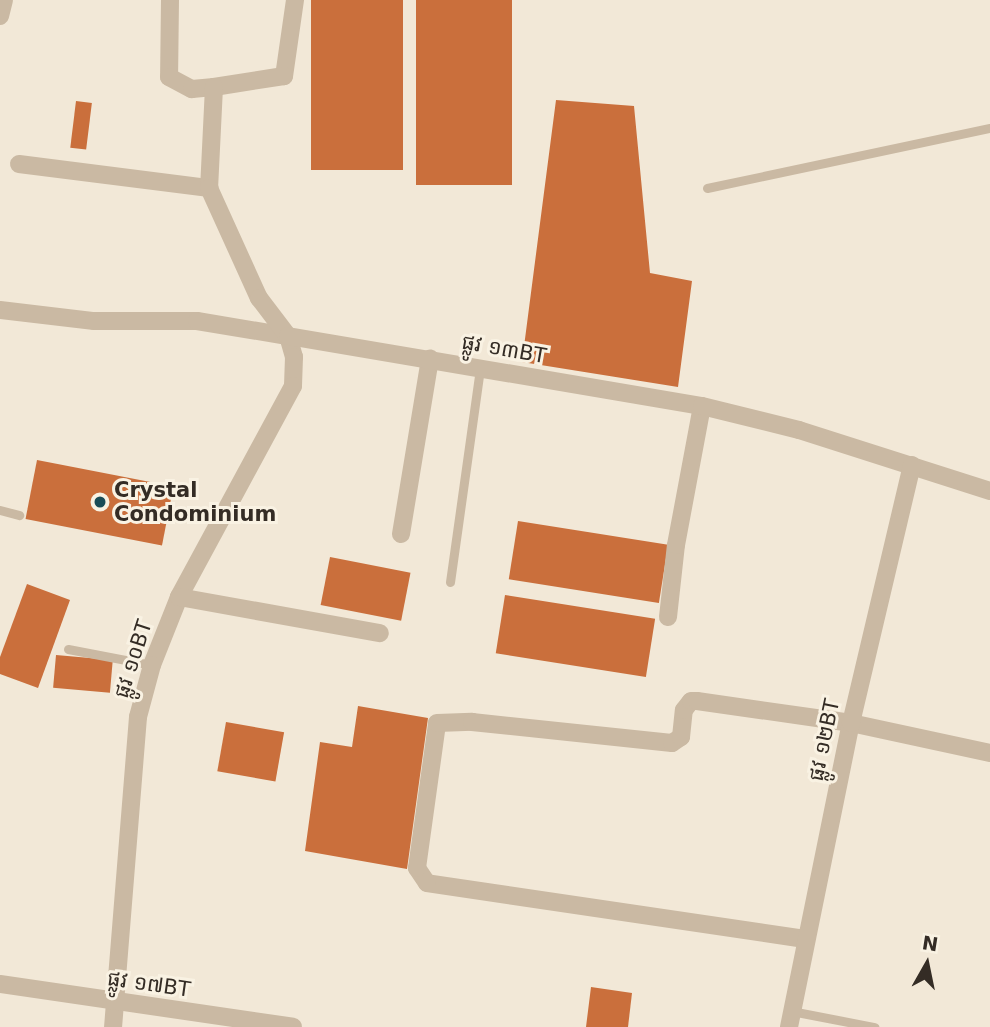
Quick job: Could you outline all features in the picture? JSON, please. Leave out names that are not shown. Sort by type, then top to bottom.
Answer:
[{"type":"street","points":[[0,16],[4,0]]},
{"type":"street","points":[[170,0],[169,77],[192,89],[284,76],[295,0]]},
{"type":"street","points":[[214,87],[209,188],[259,298],[288,336]]},
{"type":"street","points":[[19,163],[209,188]]},
{"type":"street","name":"ផ្លូវ ១៣BT","points":[[0,310],[94,321],[197,321],[430,358],[702,407],[799,430],[990,491]]},
{"type":"street","name":"ផ្លូវ ១០BT","points":[[113,1027],[138,717],[152,665],[179,597],[293,386],[288,336]]},
{"type":"street","points":[[401,534],[430,358]]},
{"type":"street","points":[[668,617],[676,545],[702,407]]},
{"type":"street","name":"ផ្លូវ ១២BT","points":[[790,1019],[804,939],[851,723],[912,466]]},
{"type":"street","points":[[179,597],[380,634]]},
{"type":"street","points":[[804,939],[427,883],[417,868],[435,728],[442,721],[472,722],[672,743],[681,737],[684,710],[691,701],[851,723],[990,753]]},
{"type":"street","name":"ផ្លូវ ១៧BT","points":[[0,985],[293,1027]]},
{"type":"lane","points":[[707,188],[990,128]]},
{"type":"lane","points":[[450,582],[480,368]]},
{"type":"lane","points":[[0,510],[19,515]]},
{"type":"lane","points":[[68,649],[152,665]]},
{"type":"lane","points":[[790,1019],[874,1027]]},
{"type":"building","points":[[311,0],[403,0],[403,170],[311,170]]},
{"type":"building","points":[[416,0],[512,0],[512,185],[416,185]]},
{"type":"building","points":[[556,100],[634,106],[650,273],[692,281],[678,387],[522,362]]},
{"type":"building","points":[[76,101],[92,103],[86,150],[70,148]]},
{"type":"building","name":"Crystal Condominium","points":[[37,460],[173,487],[162,545],[26,519]]},
{"type":"building","points":[[518,521],[668,545],[659,603],[509,579]]},
{"type":"building","points":[[330,557],[410,573],[401,621],[321,605]]},
{"type":"building","points":[[27,584],[70,600],[38,688],[0,674],[0,657]]},
{"type":"building","points":[[505,595],[655,619],[646,677],[496,653]]},
{"type":"building","points":[[56,655],[113,660],[110,693],[53,688]]},
{"type":"building","points":[[358,706],[428,718],[407,869],[305,851],[320,742],[352,747]]},
{"type":"building","points":[[226,722],[284,732],[275,781],[217,771]]},
{"type":"building","points":[[591,987],[632,993],[628,1027],[586,1027]]},
{"type":"place","name":"Crystal Condominium","points":[[100,502]]}]
